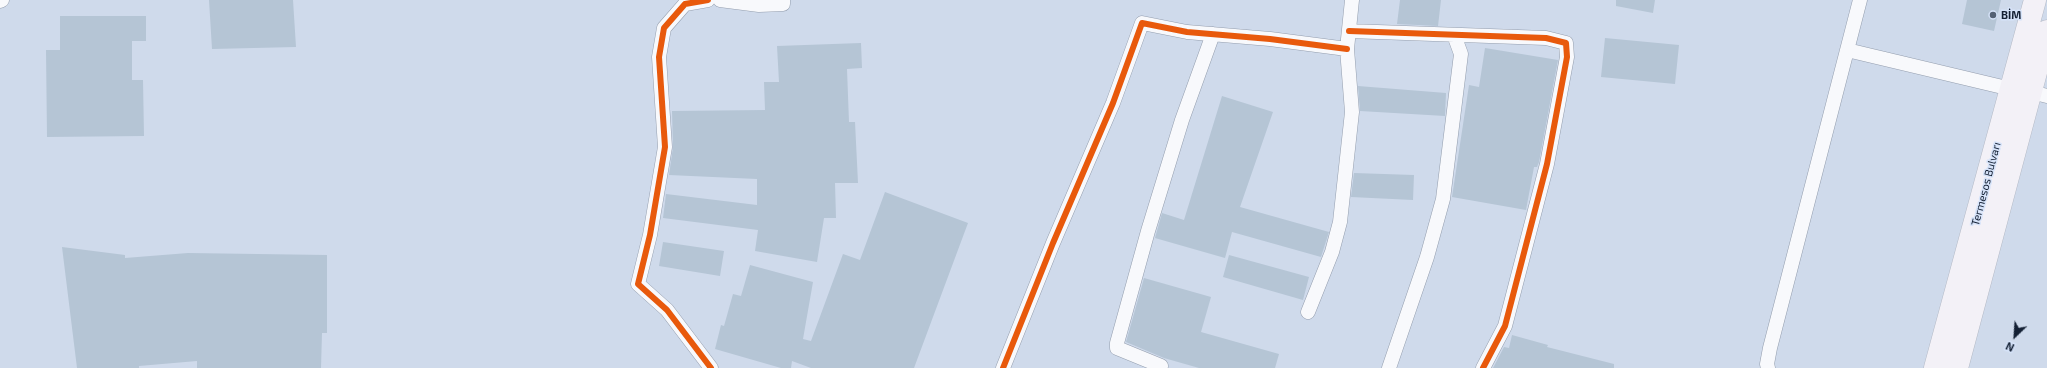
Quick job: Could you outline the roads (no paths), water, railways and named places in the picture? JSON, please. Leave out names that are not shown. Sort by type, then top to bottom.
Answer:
[{"type":"main road","name":"Termesos Bulvarı","points":[[1935,368],[2030,93],[2035,0]]},
{"type":"main road","name":"Termesos Bulvarı","points":[[1957,368],[2047,31]]},
{"type":"street","points":[[708,0],[685,4],[664,28],[659,57],[665,147],[650,235],[638,284],[667,310],[711,368]]},
{"type":"street","points":[[720,0],[783,4],[783,0]]},
{"type":"street","points":[[1308,312],[1332,252],[1340,222],[1352,112],[1347,49],[1352,0]]},
{"type":"street","points":[[1768,368],[1767,364],[1770,348],[1860,0]]},
{"type":"street","points":[[1003,368],[1053,243],[1113,103],[1142,23],[1187,32],[1270,39],[1347,49]]},
{"type":"street","points":[[1349,31],[1546,38],[1566,43],[1566,57],[1543,180],[1505,326],[1483,368]]},
{"type":"street","points":[[1161,366],[1117,348],[1117,343],[1148,231],[1182,120],[1213,34]]},
{"type":"street","points":[[1389,368],[1427,257],[1443,199],[1461,54],[1454,35]]},
{"type":"street","points":[[1847,50],[2030,93]]},
{"type":"place","name":"BİM","points":[[1993,15]]}]
